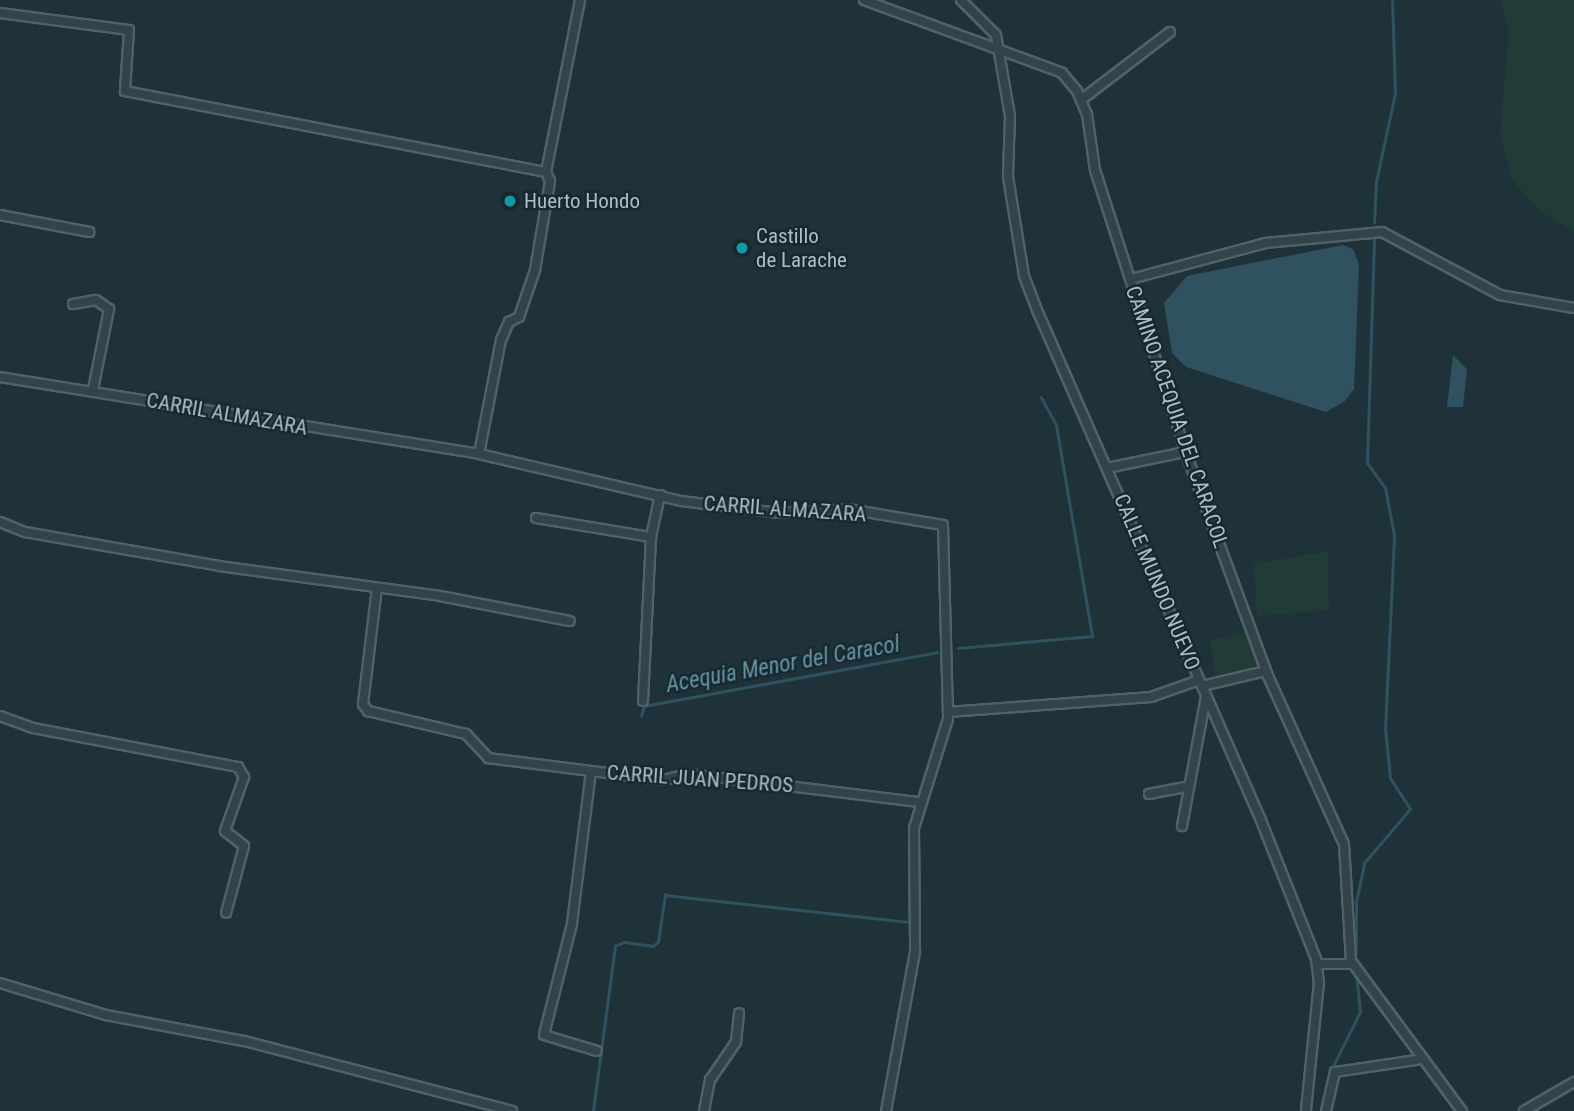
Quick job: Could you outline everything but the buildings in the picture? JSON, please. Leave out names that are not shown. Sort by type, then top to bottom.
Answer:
[{"type":"street","points":[[479,454],[501,340],[509,322],[519,317],[535,270],[550,181],[546,172],[580,0]]},
{"type":"street","name":"CAMINO ACEQUIA DEL CARACOL","points":[[864,0],[1062,73],[1081,100],[1095,170],[1185,452],[1266,671],[1344,844],[1352,962]]},
{"type":"street","points":[[961,0],[996,35],[999,49]]},
{"type":"street","points":[[0,13],[129,30],[125,92],[546,172]]},
{"type":"street","points":[[1081,100],[1170,32]]},
{"type":"street","name":"CALLE MUNDO NUEVO","points":[[999,49],[1010,116],[1008,177],[1024,276],[1206,696],[1317,964],[1306,1111]]},
{"type":"street","points":[[0,215],[89,232]]},
{"type":"street","points":[[1131,279],[1265,243],[1382,232],[1500,295],[1574,308]]},
{"type":"street","points":[[73,304],[96,300],[109,309],[93,390]]},
{"type":"street","name":"CARRIL ALMAZARA","points":[[0,377],[479,454],[660,495],[779,513],[848,509],[943,525],[948,712],[940,758],[919,802],[910,860],[915,952],[886,1111]]},
{"type":"street","points":[[1107,468],[1185,452]]},
{"type":"street","points":[[643,701],[651,537],[660,495]]},
{"type":"street","points":[[536,518],[651,537]]},
{"type":"street","points":[[0,522],[25,531],[219,566],[377,588],[570,621]]},
{"type":"street","name":"CARRIL JUAN PEDROS","points":[[377,588],[363,704],[368,711],[466,734],[488,758],[663,780],[690,774],[919,802]]},
{"type":"street","points":[[948,712],[1151,697],[1200,683],[1266,671]]},
{"type":"street","points":[[1182,826],[1186,787],[1196,769],[1206,696]]},
{"type":"street","points":[[0,716],[33,728],[238,767],[244,777],[225,831],[244,846],[226,913]]},
{"type":"street","points":[[591,771],[572,924],[544,1035],[597,1051]]},
{"type":"street","points":[[1149,794],[1186,787]]},
{"type":"street","points":[[1317,964],[1352,962],[1462,1111]]},
{"type":"street","points":[[0,983],[106,1015],[244,1041],[512,1111]]},
{"type":"street","points":[[704,1111],[710,1080],[736,1042],[738,1013]]},
{"type":"street","points":[[1326,1111],[1335,1072],[1423,1059]]},
{"type":"street","points":[[1524,1111],[1574,1083]]},
{"type":"green space","points":[[1500,0],[1574,0],[1574,231],[1543,213],[1512,180],[1500,133],[1509,30]]},
{"type":"green space","points":[[1328,551],[1329,610],[1257,616],[1254,564]]},
{"type":"green space","points":[[1246,633],[1262,670],[1215,679],[1210,640]]},
{"type":"water","points":[[1343,245],[1353,249],[1359,264],[1354,389],[1345,401],[1326,412],[1186,367],[1172,353],[1164,303],[1187,276]]},
{"type":"water","points":[[1453,355],[1467,369],[1463,407],[1447,407]]},
{"type":"waterway","points":[[1374,223],[1376,182],[1395,93],[1392,0]]},
{"type":"waterway","points":[[1356,950],[1356,902],[1364,863],[1410,809],[1390,778],[1385,729],[1394,535],[1385,488],[1367,463],[1374,239]]},
{"type":"waterway","name":"Acequia Menor del Caracol","points":[[958,648],[1092,636],[1056,425],[1041,398]]},
{"type":"waterway","name":"Acequia Menor del Caracol","points":[[641,716],[644,706],[937,652]]},
{"type":"waterway","points":[[593,1111],[615,946],[624,942],[653,946],[658,942],[665,895],[909,922]]},
{"type":"waterway","points":[[1331,1070],[1360,1012],[1356,974]]},
{"type":"place","name":"Huerto Hondo","points":[[510,201]]},
{"type":"place","name":"Castillo de Larache","points":[[742,248]]}]
